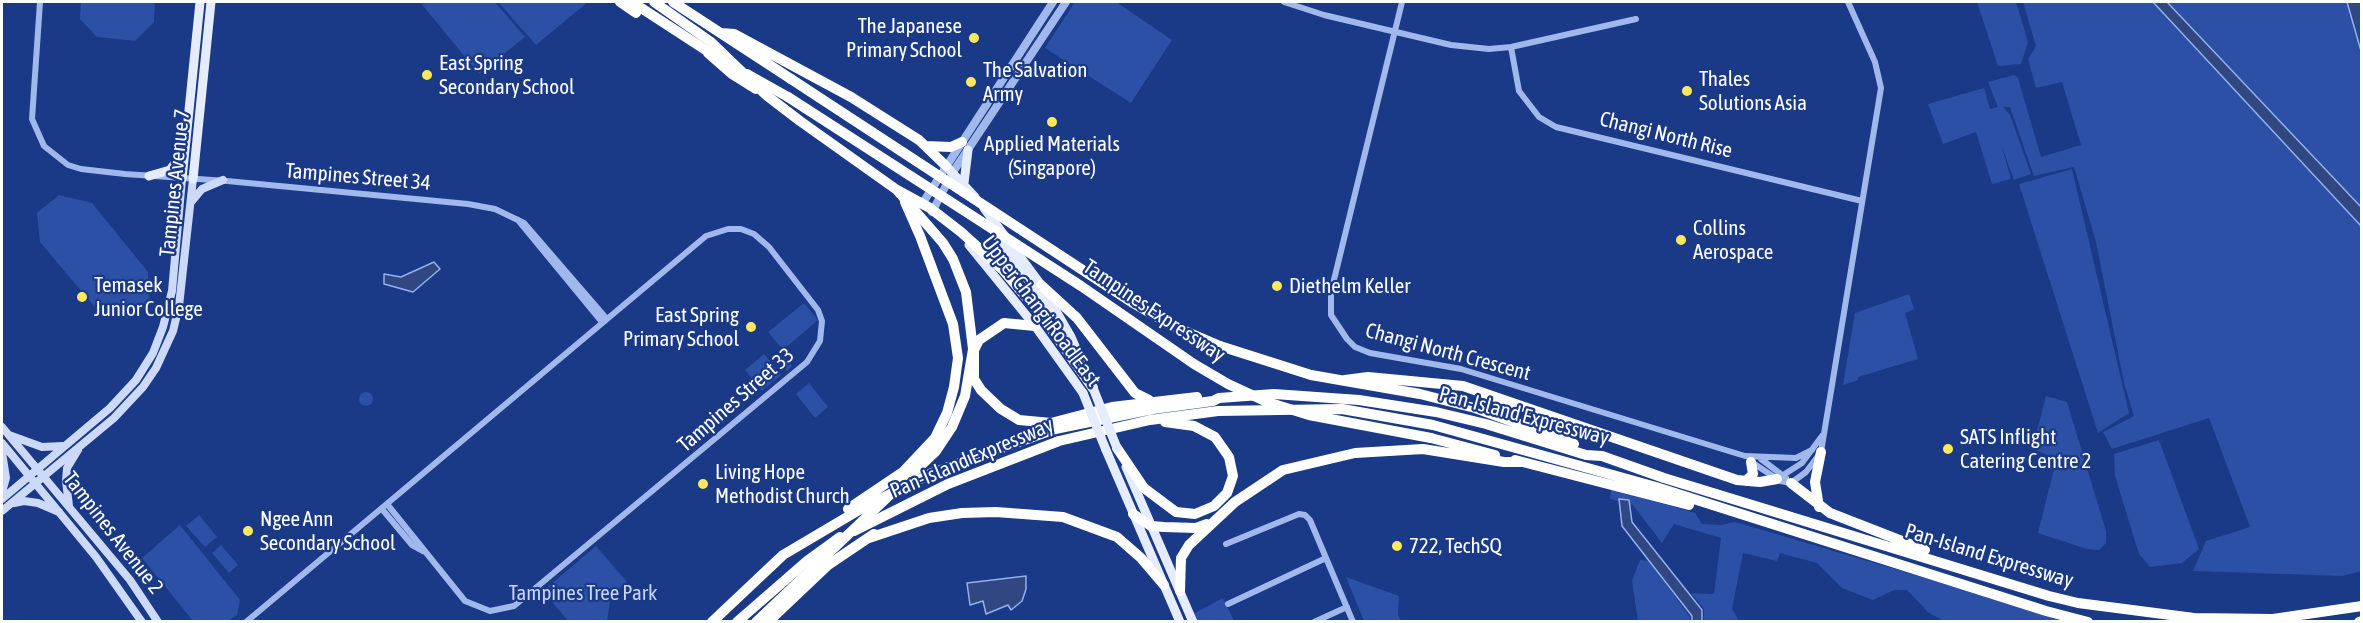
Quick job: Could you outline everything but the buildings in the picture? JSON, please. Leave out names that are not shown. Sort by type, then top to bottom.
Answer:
[{"type":"highway","points":[[620,2],[694,52],[719,62]]},
{"type":"highway","name":"Tampines Expressway","points":[[632,2],[708,53],[788,97],[1045,262],[1194,364],[1228,384],[1267,402],[1309,415],[1431,438],[1695,507],[1716,508]]},
{"type":"highway","points":[[654,2],[711,42],[766,95],[898,190],[930,208],[961,232],[1003,270],[1043,317],[1088,391]]},
{"type":"highway","name":"Tampines Expressway","points":[[673,2],[1132,303],[1171,325],[1277,366],[1475,408],[1602,456]]},
{"type":"highway","points":[[721,33],[734,34],[841,92],[926,146],[950,169]]},
{"type":"highway","points":[[708,53],[845,154],[922,204],[919,213],[920,236]]},
{"type":"highway","points":[[926,146],[965,146]]},
{"type":"highway","points":[[820,531],[910,464],[935,438],[947,413],[958,358],[952,324],[920,236],[898,190]]},
{"type":"highway","points":[[756,621],[936,451],[952,427],[965,396],[973,349],[966,292],[953,259],[943,243],[898,190]]},
{"type":"highway","points":[[1041,285],[1077,318],[1135,393],[1152,400]]},
{"type":"highway","points":[[1035,326],[1004,323],[979,340],[974,350],[974,379],[990,399],[1019,420],[1051,423],[1112,407],[1152,400],[1214,396],[1220,398]]},
{"type":"highway","points":[[1345,380],[1368,376],[1462,386],[1746,481],[1784,479],[1819,507],[1992,577]]},
{"type":"highway","name":"Pan-Island Expressway","points":[[712,621],[783,555],[820,531],[932,473],[1020,440],[1066,427],[1220,398],[1274,394],[1436,412],[1486,424],[1586,455],[1602,456],[1675,482],[1992,577],[2049,597],[2078,603],[2194,618],[2273,619],[2361,606]]},
{"type":"highway","name":"Pan-Island Expressway","points":[[737,621],[807,561],[840,537],[941,488],[1059,441],[1150,420],[1218,411],[1342,409],[1433,425],[1656,487],[1716,508],[2046,611],[2088,621]]},
{"type":"highway","points":[[1118,448],[1144,488],[1176,512],[1195,514],[1214,506],[1227,493],[1233,476],[1229,457],[1215,437],[1194,426],[1150,420]]},
{"type":"highway","points":[[1180,591],[1181,558],[1189,545],[1235,502],[1283,470],[1356,453],[1423,449],[1504,462],[1521,462]]},
{"type":"highway","points":[[1816,451],[1815,482],[1819,507]]},
{"type":"highway","points":[[1746,481],[1753,474],[1749,458]]},
{"type":"highway","points":[[768,621],[828,565],[898,516],[970,476]]},
{"type":"highway","points":[[869,538],[929,518],[962,513],[1007,512],[1063,518],[1117,537],[1141,558],[1164,585]]},
{"type":"highway","points":[[1133,514],[1151,526],[1196,528],[1213,522]]},
{"type":"main road","name":"Tampines Avenue 7","points":[[2,511],[6,501],[29,474],[125,393],[146,364],[158,342],[172,291],[184,148],[200,2]]},
{"type":"main road","name":"Tampines Avenue 7","points":[[6,501],[36,482],[114,418],[143,387],[166,348],[182,290],[212,2]]},
{"type":"main road","points":[[964,183],[965,146]]},
{"type":"main road","points":[[149,176],[170,170],[181,158],[184,148]]},
{"type":"main road","name":"Upper Changi Road East","points":[[950,169],[964,183],[1041,285],[1074,343],[1106,450],[1180,621]]},
{"type":"main road","points":[[190,204],[199,191],[223,180]]},
{"type":"main road","name":"Upper Changi Road East","points":[[977,200],[980,210],[1001,242],[1047,308],[1063,325]]},
{"type":"main road","name":"Upper Changi Road East","points":[[922,204],[968,243],[1088,391],[1118,448],[1193,621]]},
{"type":"main road","name":"Tampines Avenue 2","points":[[2,427],[44,475],[135,588],[158,621]]},
{"type":"main road","points":[[8,434],[42,447],[66,445]]},
{"type":"main road","name":"Tampines Avenue 2","points":[[2,443],[96,557],[142,621]]},
{"type":"main road","points":[[69,506],[67,468],[83,443]]},
{"type":"main road","points":[[2,452],[6,478],[2,492]]},
{"type":"main road","points":[[6,501],[24,501],[59,512]]},
{"type":"main road","points":[[1154,564],[1163,554]]},
{"type":"street","name":"Tampines Street 34","points":[[40,2],[31,112],[36,132],[44,146],[60,160],[76,168],[182,179],[223,180],[468,204],[495,209],[518,220],[604,320]]},
{"type":"street","points":[[922,204],[965,146],[1053,2]]},
{"type":"street","points":[[965,146],[1066,2]]},
{"type":"street","points":[[1284,2],[1324,15],[1451,45],[1489,49],[1636,19]]},
{"type":"street","name":"Changi North Crescent","points":[[1402,2],[1331,292],[1332,315],[1347,339],[1355,347],[1370,353],[1461,369],[1749,458],[1784,479]]},
{"type":"street","points":[[1784,479],[1806,472],[1824,433],[1881,88],[1876,66],[1848,2]]},
{"type":"street","name":"Changi North Rise","points":[[1511,46],[1519,92],[1529,108],[1556,127],[1862,201]]},
{"type":"street","points":[[932,212],[950,169]]},
{"type":"street","name":"Tampines Street 33","points":[[246,621],[501,408],[504,402],[698,242],[712,233],[734,229],[748,231],[769,247],[814,303],[821,316],[823,328],[816,351],[800,369],[514,606],[490,611],[469,604],[423,551],[417,540],[385,506]]},
{"type":"street","points":[[1784,479],[1816,451]]},
{"type":"street","name":"Changi North Crescent","points":[[1749,458],[1796,458],[1816,451]]},
{"type":"street","points":[[1226,544],[1299,514],[1310,520],[1353,621]]},
{"type":"street","points":[[1228,604],[1326,558]]},
{"type":"street","points":[[1314,621],[1347,608]]},
{"type":"green space","points":[[81,2],[155,2],[154,22],[135,41],[97,37],[80,19]]},
{"type":"green space","points":[[420,2],[495,2],[525,37],[479,74]]},
{"type":"green space","points":[[498,2],[588,2],[536,45]]},
{"type":"green space","points":[[1075,2],[1116,2],[1172,40],[1131,103],[1045,48]]},
{"type":"green space","points":[[1977,2],[2016,2],[2028,42],[2021,64],[1998,66]]},
{"type":"green space","points":[[2023,2],[2347,2],[2362,51],[2361,571],[2343,576],[2193,571],[2206,541],[2250,527],[2209,418],[2112,449],[2103,432],[2134,416],[2124,383],[2096,242],[2074,167],[2034,176],[2010,107],[2003,107],[2010,115],[2031,174],[2014,180],[2001,144],[2011,179],[1992,184],[1976,132],[1943,144],[1928,104],[1984,88],[1990,109],[1998,107],[1988,82],[2014,75],[2018,78],[2041,157],[2081,145],[2062,82],[2036,88],[2028,59],[2036,46]]},
{"type":"green space","points":[[2072,169],[2129,413],[2098,433],[2019,184]]},
{"type":"green space","points":[[59,195],[92,203],[148,272],[149,301],[131,318],[103,317],[40,242],[37,213]]},
{"type":"green space","points":[[1909,294],[1914,309],[1905,313],[1918,359],[1858,377],[1858,380],[1843,385],[1855,313]]},
{"type":"green space","points":[[804,303],[818,320],[783,350],[768,332]]},
{"type":"green space","points":[[780,351],[792,366],[787,371],[774,356]]},
{"type":"green space","points":[[764,354],[781,375],[762,391],[745,370]]},
{"type":"green space","points":[[809,383],[828,407],[815,418],[796,394]]},
{"type":"green space","points":[[363,392],[369,392],[373,399],[369,406],[363,406],[359,402],[359,396]]},
{"type":"green space","points":[[2046,396],[2067,402],[2106,531],[2106,543],[2099,550],[2087,549],[2038,533],[2055,465],[2050,456],[2035,450],[2033,446]]},
{"type":"green space","points":[[2159,440],[2199,549],[2182,563],[2150,567],[2139,554],[2115,476],[2114,454]]},
{"type":"green space","points":[[1611,489],[1695,513],[1702,524],[1721,525],[1735,522],[2072,621],[1944,621],[1929,613],[1907,590],[1894,590],[1873,600],[1842,588],[1817,563],[1780,553],[1777,561],[1743,553],[1732,609],[1739,621],[1704,621],[1704,609],[1691,593],[1714,594],[1721,538],[1674,524],[1662,543],[1633,505],[1610,499]]},
{"type":"green space","points":[[199,515],[217,537],[205,547],[186,526]]},
{"type":"green space","points":[[180,525],[240,600],[237,615],[228,621],[193,621],[142,558]]},
{"type":"green space","points":[[221,545],[238,565],[229,573],[212,553]]},
{"type":"green space","name":"Tampines Tree Park","points":[[596,546],[627,582],[611,596],[607,621],[568,621],[543,591]]},
{"type":"green space","points":[[1640,560],[1649,561],[1690,617],[1690,621],[1638,621],[1632,581]]},
{"type":"green space","points":[[1346,577],[1399,596],[1398,615],[1401,621],[1364,621]]},
{"type":"green space","points":[[1223,598],[1234,621],[1196,621],[1193,614]]},
{"type":"shaded area","points":[[2153,2],[2167,2],[2361,207],[2361,226]]},
{"type":"shaded area","points":[[2347,2],[2361,2],[2361,51]]},
{"type":"shaded area","points":[[434,262],[440,269],[413,292],[384,284],[384,274],[401,277]]},
{"type":"shaded area","points":[[1619,499],[1629,500],[1632,522],[1702,610],[1702,621],[1692,621],[1692,616],[1622,526]]},
{"type":"shaded area","points":[[1026,576],[1026,589],[1022,601],[1011,610],[1008,605],[986,614],[983,601],[970,605],[967,583]]},
{"type":"place","name":"The Japanese Primary School","points":[[974,38]]},
{"type":"place","name":"East Spring Secondary School","points":[[427,75]]},
{"type":"place","name":"The Salvation Army","points":[[971,82]]},
{"type":"place","name":"Thales Solutions Asia","points":[[1687,91]]},
{"type":"place","name":"Applied Materials (Singapore)","points":[[1052,122]]},
{"type":"place","name":"Collins Aerospace","points":[[1681,240]]},
{"type":"place","name":"Diethelm Keller","points":[[1277,286]]},
{"type":"place","name":"Temasek Junior College","points":[[82,297]]},
{"type":"place","name":"East Spring Primary School","points":[[751,327]]},
{"type":"place","name":"SATS Inflight Catering Centre 2","points":[[1948,449]]},
{"type":"place","name":"Living Hope Methodist Church","points":[[703,484]]},
{"type":"place","name":"Ngee Ann Secondary School","points":[[248,531]]},
{"type":"place","name":"722, TechSQ","points":[[1397,546]]}]
